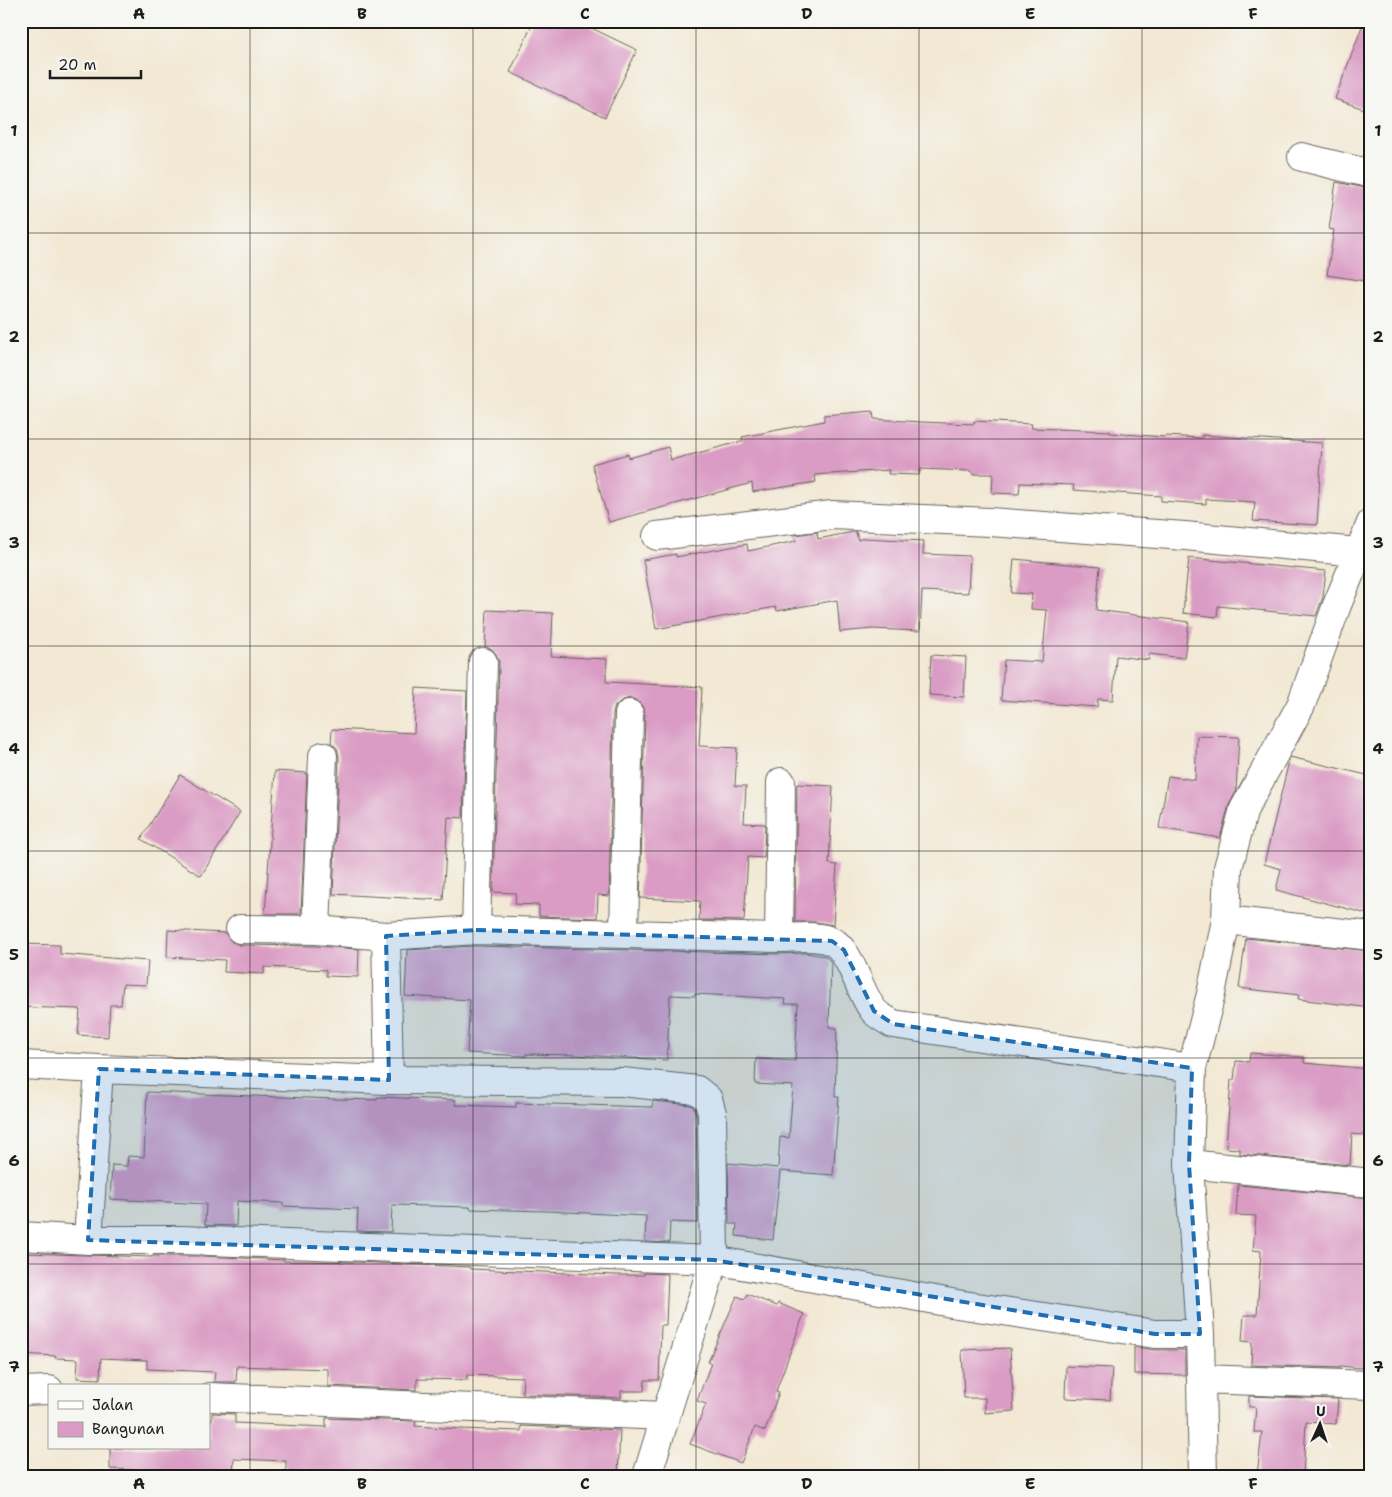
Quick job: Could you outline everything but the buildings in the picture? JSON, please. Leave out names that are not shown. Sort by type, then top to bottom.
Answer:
[{"type":"street","points":[[1302,157],[1371,174]]},
{"type":"street","points":[[657,536],[832,515],[990,522],[1185,536],[1358,552]]},
{"type":"street","points":[[1203,1476],[1200,1334],[1189,1164],[1192,1068],[1211,994],[1226,920],[1228,868],[1244,809],[1300,705],[1358,552],[1371,523]]},
{"type":"street","points":[[476,930],[483,662]]},
{"type":"street","points":[[624,934],[629,714]]},
{"type":"street","points":[[316,930],[324,756]]},
{"type":"street","points":[[779,938],[781,782]]},
{"type":"street","points":[[1226,920],[1371,936]]},
{"type":"street","points":[[240,929],[316,930],[386,936],[476,930],[817,938],[832,941],[844,950],[874,1011],[892,1024],[1192,1068]]},
{"type":"street","points":[[386,936],[389,1080]]},
{"type":"street","points":[[21,1065],[389,1080],[622,1082],[697,1090],[708,1099],[712,1113],[714,1260],[647,1476]]},
{"type":"street","points":[[88,1240],[99,1069]]},
{"type":"street","points":[[1189,1164],[1371,1183]]},
{"type":"street","points":[[21,1236],[88,1240],[181,1240],[714,1260],[957,1304],[1155,1334],[1200,1334]]},
{"type":"street","points":[[1201,1378],[1371,1385]]},
{"type":"street","points":[[21,1391],[48,1390]]},
{"type":"street","points":[[210,1396],[666,1416]]},
{"type":"highlighted area","points":[[476,930],[832,941],[844,950],[874,1011],[893,1024],[1192,1068],[1189,1164],[1200,1334],[1155,1334],[714,1260],[88,1240],[99,1069],[389,1080],[386,936]]}]
